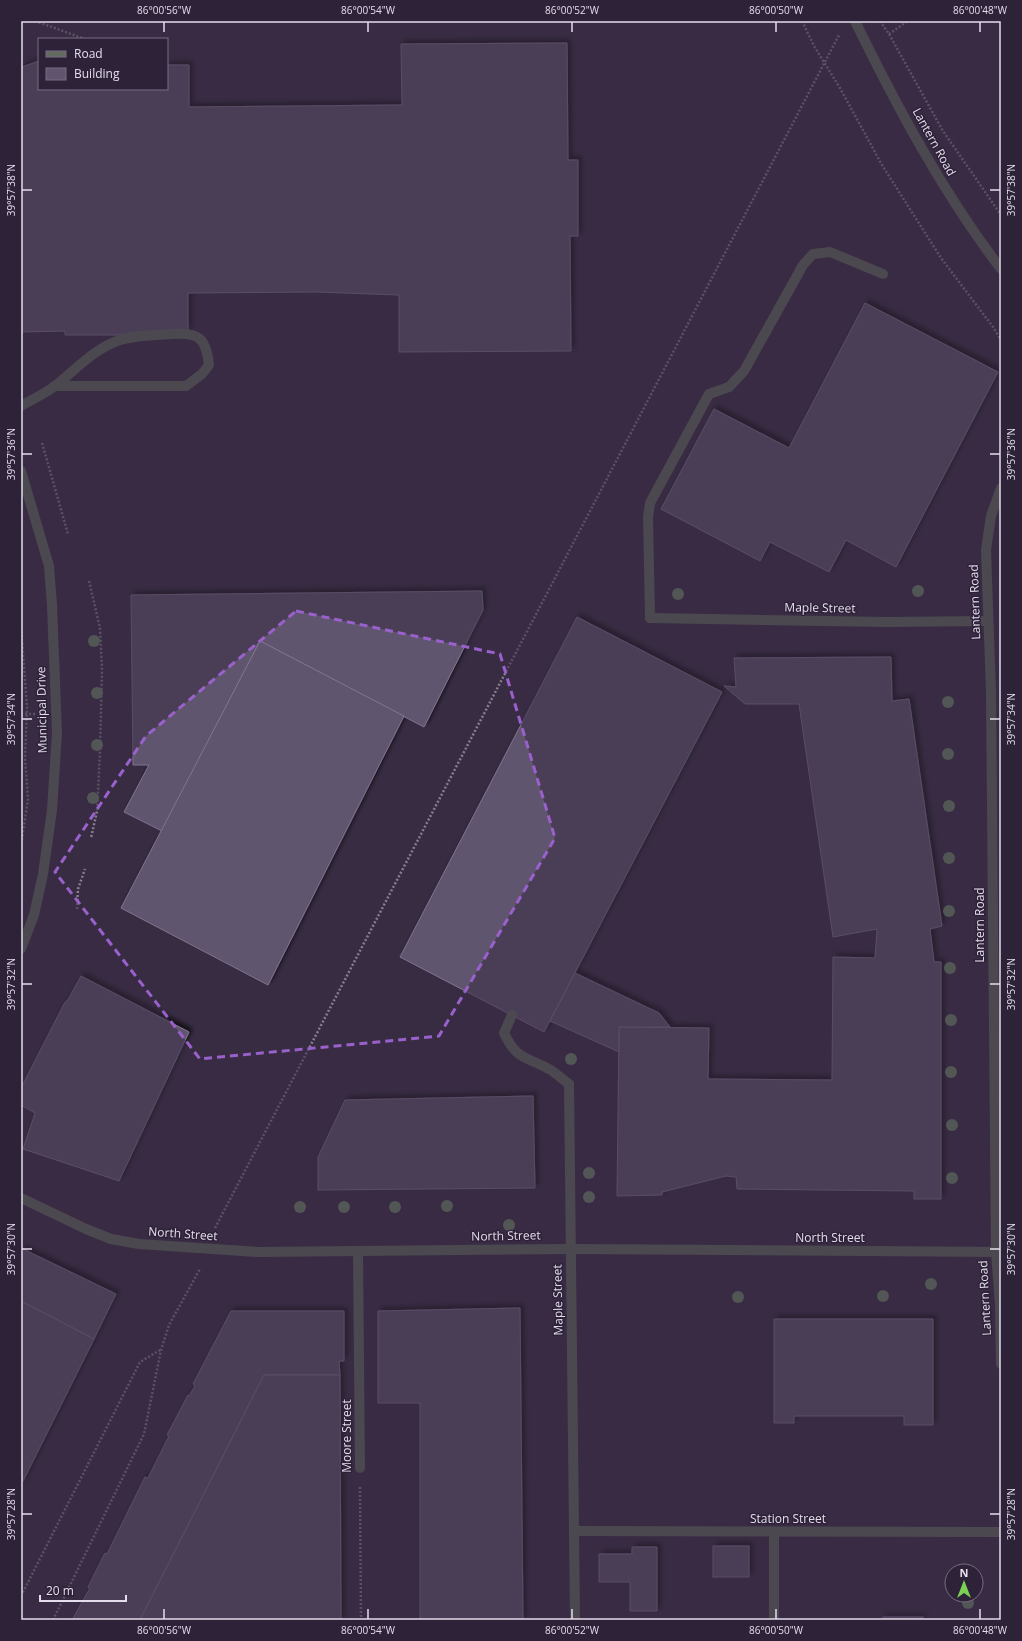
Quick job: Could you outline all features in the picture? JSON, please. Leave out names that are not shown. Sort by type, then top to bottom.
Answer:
[{"type":"street","name":"Lantern Road","points":[[855,21],[937,175],[962,216],[1001,269]]},
{"type":"street","name":"Maple Street","points":[[883,274],[830,252],[813,254],[803,265],[744,371],[729,387],[710,394],[650,503],[648,517],[650,618],[888,622],[988,621]]},
{"type":"street","points":[[21,406],[40,396],[54,386],[91,356],[117,342],[146,335],[189,333],[196,336],[202,342],[208,354],[209,365],[202,374],[186,386],[54,386]]},
{"type":"street","name":"Municipal Drive","points":[[21,471],[48,566],[52,612],[57,733],[52,810],[43,874],[34,915],[21,949]]},
{"type":"street","name":"Lantern Road","points":[[1001,488],[991,516],[986,550],[991,715],[1001,1364]]},
{"type":"street","name":"Maple Street","points":[[512,1015],[504,1033],[515,1052],[520,1056],[550,1069],[569,1084],[575,1620]]},
{"type":"street","name":"North Street","points":[[21,1198],[86,1230],[111,1238],[139,1244],[258,1252],[571,1249],[999,1252]]},
{"type":"street","name":"Moore Street","points":[[358,1251],[360,1468]]},
{"type":"street","name":"Station Street","points":[[574,1531],[1001,1532]]},
{"type":"street","points":[[774,1532],[774,1620]]},
{"type":"path","points":[[35,21],[82,38]]},
{"type":"path","points":[[802,21],[814,46],[825,62],[882,164],[923,230],[941,258],[993,327],[1001,340]]},
{"type":"path","points":[[880,21],[889,34],[942,131],[1001,215]]},
{"type":"path","points":[[889,34],[908,21]]},
{"type":"path","points":[[215,1228],[840,32]]},
{"type":"path","points":[[42,443],[68,534]]},
{"type":"path","points":[[88,581],[100,628],[102,670],[97,804],[91,838]]},
{"type":"path","points":[[21,627],[26,707],[25,759],[28,799],[21,845]]},
{"type":"path","points":[[77,908],[78,889],[85,869]]},
{"type":"path","points":[[52,1620],[144,1434],[161,1350],[168,1325],[199,1271]]},
{"type":"path","points":[[21,1596],[140,1362],[161,1350]]},
{"type":"path","name":"Moore Street","points":[[360,1468],[361,1620]]},
{"type":"highlighted area","points":[[296,611],[500,654],[555,838],[439,1036],[200,1059],[55,872],[146,736]]},
{"type":"building","points":[[567,43],[568,160],[578,160],[578,236],[570,236],[571,351],[399,352],[399,295],[316,292],[188,293],[188,331],[142,335],[65,335],[65,331],[21,332],[22,67],[38,61],[38,90],[168,90],[168,65],[189,65],[189,107],[402,105],[401,44]]},
{"type":"building","points":[[865,303],[998,372],[896,567],[846,540],[829,572],[770,542],[760,561],[661,509],[714,409],[789,448]]},
{"type":"building","points":[[482,591],[483,610],[424,727],[260,641],[162,831],[124,812],[149,765],[133,765],[131,595]]},
{"type":"building","points":[[577,617],[722,692],[544,1032],[400,957]]},
{"type":"building","points":[[260,641],[404,716],[268,985],[121,908]]},
{"type":"building","points":[[891,657],[892,701],[909,699],[942,926],[930,929],[934,962],[941,962],[941,1199],[914,1199],[914,1191],[737,1189],[736,1177],[726,1176],[662,1192],[662,1195],[617,1196],[619,1027],[709,1028],[708,1079],[832,1080],[833,957],[875,958],[877,929],[833,937],[799,704],[745,704],[724,686],[736,687],[734,658]]},
{"type":"building","points":[[575,973],[659,1013],[670,1027],[619,1027],[619,1052],[550,1021]]},
{"type":"building","points":[[81,976],[189,1032],[119,1181],[23,1149],[35,1113],[21,1105],[21,1088],[64,1004]]},
{"type":"building","points":[[533,1096],[535,1188],[318,1190],[318,1157],[345,1100]]},
{"type":"building","points":[[21,1248],[116,1294],[94,1339],[21,1301]]},
{"type":"building","points":[[21,1301],[94,1339],[21,1485]]},
{"type":"building","points":[[520,1308],[523,1620],[420,1620],[420,1403],[378,1403],[378,1311]]},
{"type":"building","points":[[231,1311],[344,1311],[344,1361],[339,1361],[340,1375],[264,1375],[140,1620],[72,1620],[90,1588],[88,1587],[105,1553],[107,1554],[145,1477],[148,1478],[169,1436],[167,1435],[188,1395],[189,1396],[195,1386],[193,1384]]},
{"type":"building","points":[[774,1319],[933,1319],[933,1425],[904,1425],[904,1416],[794,1416],[794,1423],[774,1423]]},
{"type":"building","points":[[264,1375],[340,1375],[341,1620],[140,1620]]},
{"type":"building","points":[[713,1546],[749,1546],[749,1577],[713,1577]]},
{"type":"building","points":[[632,1547],[657,1547],[657,1611],[630,1611],[630,1582],[599,1582],[599,1554],[632,1554]]},
{"type":"building","points":[[883,1617],[923,1617],[923,1620],[883,1620]]}]
